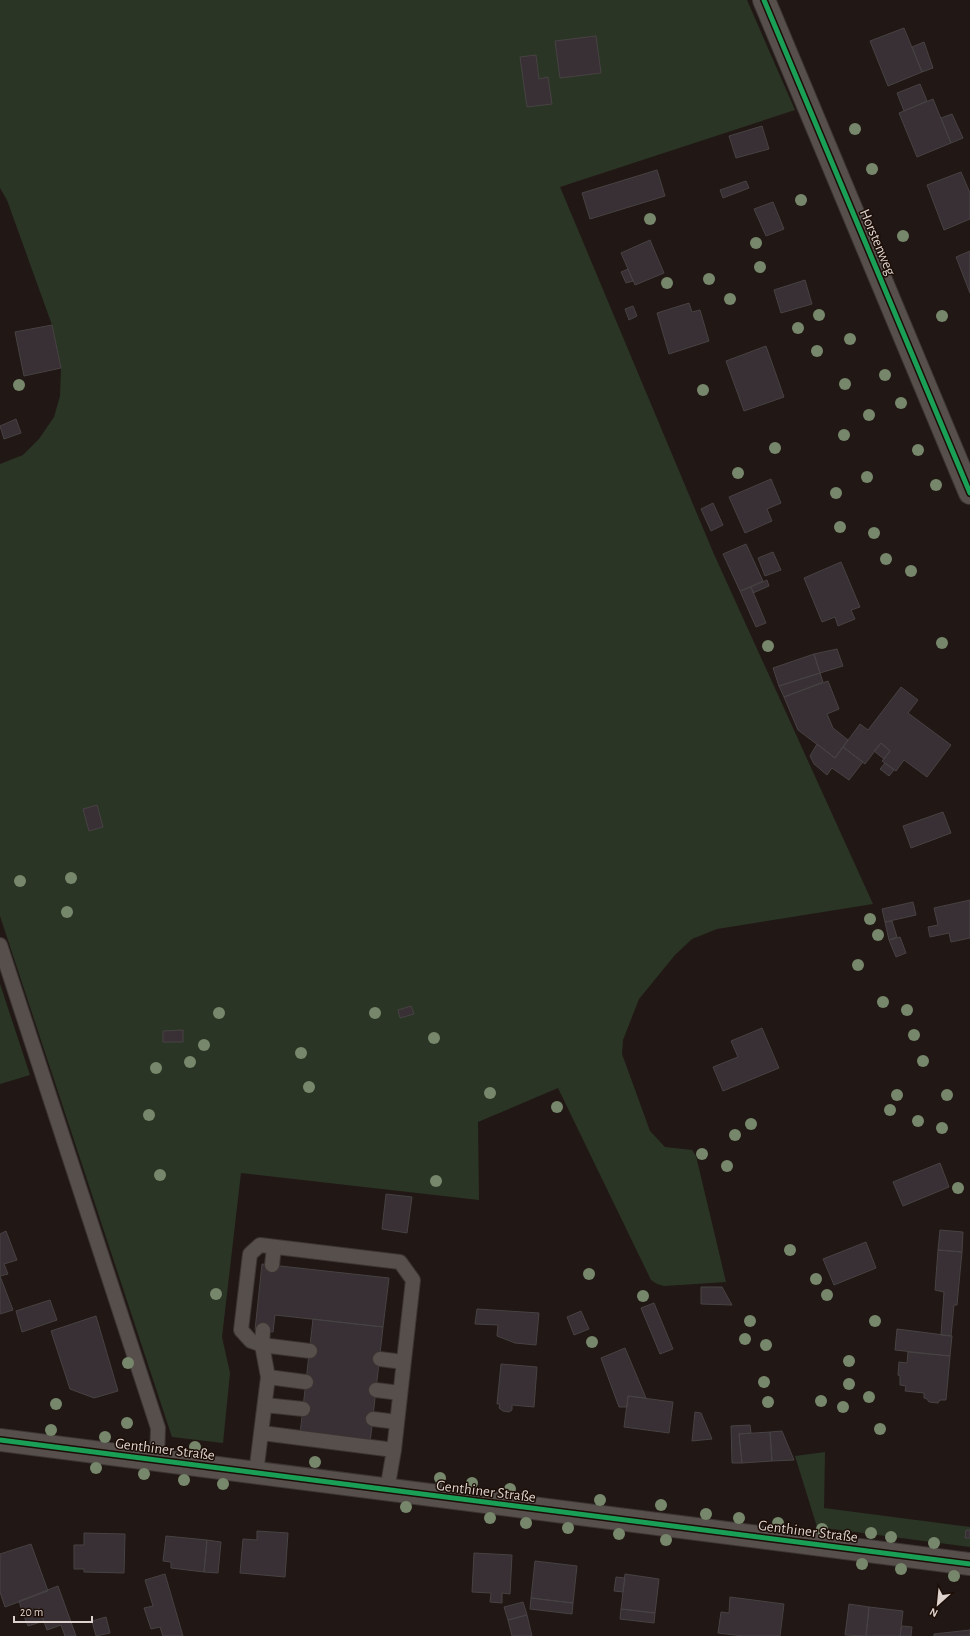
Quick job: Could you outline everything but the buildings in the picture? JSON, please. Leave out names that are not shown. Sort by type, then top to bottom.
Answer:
[{"type":"main road","name":"Horstenweg","points":[[764,0],[970,493]]},
{"type":"main road","name":"Genthiner Straße","points":[[0,1440],[970,1564]]},
{"type":"lane","points":[[0,946],[158,1428],[157,1459]]},
{"type":"lane","points":[[310,1351],[262,1345],[250,1341],[241,1330],[250,1254],[260,1245],[400,1262],[413,1280],[394,1450],[387,1490]]},
{"type":"lane","points":[[272,1265],[274,1247]]},
{"type":"lane","points":[[256,1473],[268,1377],[262,1345],[264,1330]]},
{"type":"lane","points":[[380,1359],[404,1362]]},
{"type":"lane","points":[[268,1377],[306,1382]]},
{"type":"lane","points":[[376,1390],[400,1393]]},
{"type":"lane","points":[[265,1405],[303,1409]]},
{"type":"lane","points":[[373,1419],[397,1422]]},
{"type":"lane","points":[[262,1434],[394,1450]]},
{"type":"green space","points":[[0,0],[747,0],[795,110],[560,187],[713,552],[873,904],[717,929],[692,939],[675,955],[639,999],[623,1040],[622,1054],[650,1131],[665,1147],[692,1150],[696,1156],[726,1282],[664,1286],[651,1280],[558,1088],[478,1122],[479,1200],[241,1173],[222,1337],[230,1373],[223,1443],[172,1437],[0,916],[0,464],[23,455],[39,439],[54,417],[60,396],[61,368],[52,325],[7,200],[0,188]]},
{"type":"green space","points":[[0,984],[30,1075],[0,1084]]},
{"type":"green space","points":[[825,1452],[824,1508],[970,1527],[970,1547],[817,1527],[795,1456]]},
{"type":"cycle path","points":[[764,0],[970,493]]},
{"type":"cycle path","points":[[0,1440],[970,1564]]}]
